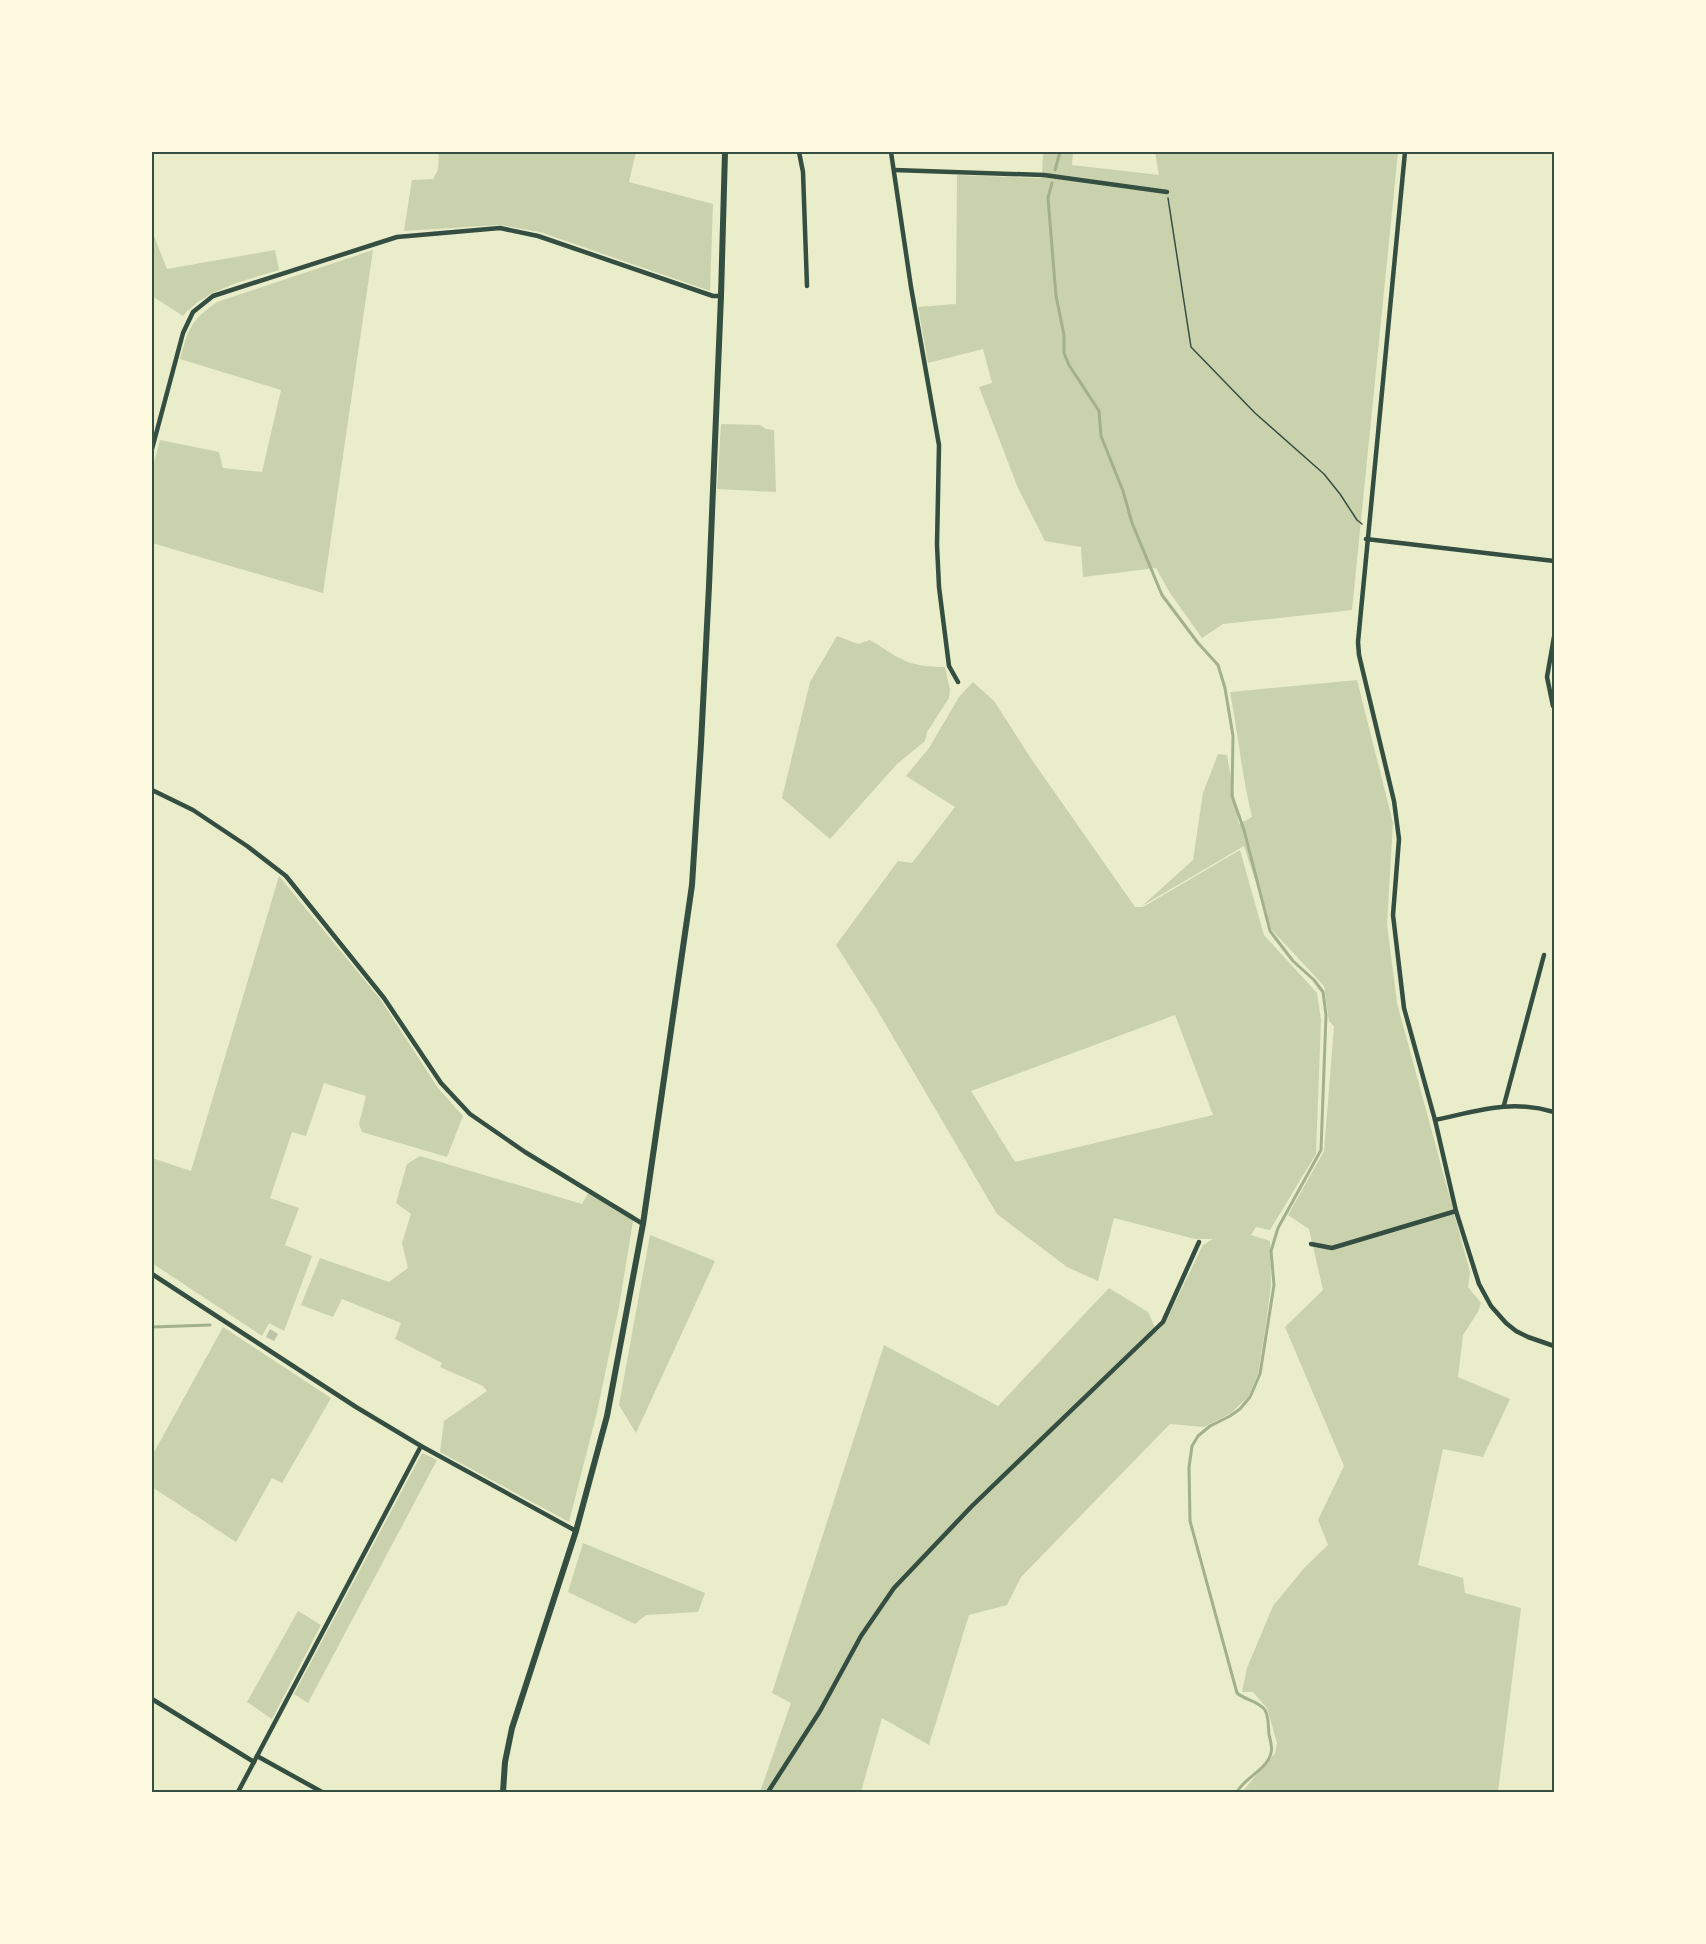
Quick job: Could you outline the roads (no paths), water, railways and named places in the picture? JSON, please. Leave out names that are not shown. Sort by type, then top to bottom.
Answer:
[{"type":"street","points":[[503,1792],[505,1762],[512,1728],[576,1531],[607,1416],[643,1224],[692,885],[702,733],[725,152]]},
{"type":"street","points":[[799,152],[803,172],[807,286]]},
{"type":"street","points":[[891,152],[910,287],[939,445],[937,545],[939,587],[949,666],[958,682]]},
{"type":"street","points":[[1406,152],[1366,539],[1359,655],[1394,801],[1399,839],[1393,915],[1404,1008],[1456,1211],[1479,1284],[1491,1306],[1516,1331],[1554,1346]]},
{"type":"street","points":[[894,170],[1044,175],[1167,192]]},
{"type":"street","points":[[152,450],[183,333],[194,312],[213,296],[397,237],[500,228],[538,236],[713,296],[721,296]]},
{"type":"street","points":[[1366,539],[1554,561]]},
{"type":"street","points":[[1553,706],[1547,677],[1554,638]]},
{"type":"street","points":[[152,790],[192,810],[247,846],[286,876],[384,998],[441,1083],[470,1114],[525,1152],[643,1224]]},
{"type":"street","points":[[1504,1105],[1544,955]]},
{"type":"street","points":[[1434,1120],[1504,1105],[1538,1107],[1554,1112]]},
{"type":"street","points":[[1311,1244],[1332,1248],[1456,1211]]},
{"type":"street","points":[[768,1792],[820,1711],[866,1628],[894,1588],[971,1507],[1163,1322],[1199,1242]]},
{"type":"street","points":[[152,1274],[356,1407],[421,1446],[576,1531]]},
{"type":"street","points":[[238,1792],[421,1446]]},
{"type":"street","points":[[152,1699],[254,1762]]},
{"type":"street","points":[[257,1756],[322,1792]]},
{"type":"waterway","points":[[1055,170],[1060,152]]},
{"type":"waterway","points":[[1052,183],[1048,198],[1056,296],[1064,335],[1064,353],[1069,365],[1099,411],[1101,436],[1123,491],[1132,523],[1162,595],[1198,643],[1218,665],[1225,688],[1233,736],[1232,796],[1244,830],[1270,931],[1293,961],[1314,980],[1323,992],[1326,1015],[1321,1150],[1278,1228],[1271,1251],[1274,1285],[1260,1374],[1250,1397],[1240,1409],[1210,1426],[1198,1436],[1192,1446],[1189,1467],[1190,1521],[1237,1693],[1262,1707],[1268,1719],[1272,1748],[1269,1759],[1237,1792]]},
{"type":"waterway","points":[[152,1327],[210,1325]]}]
